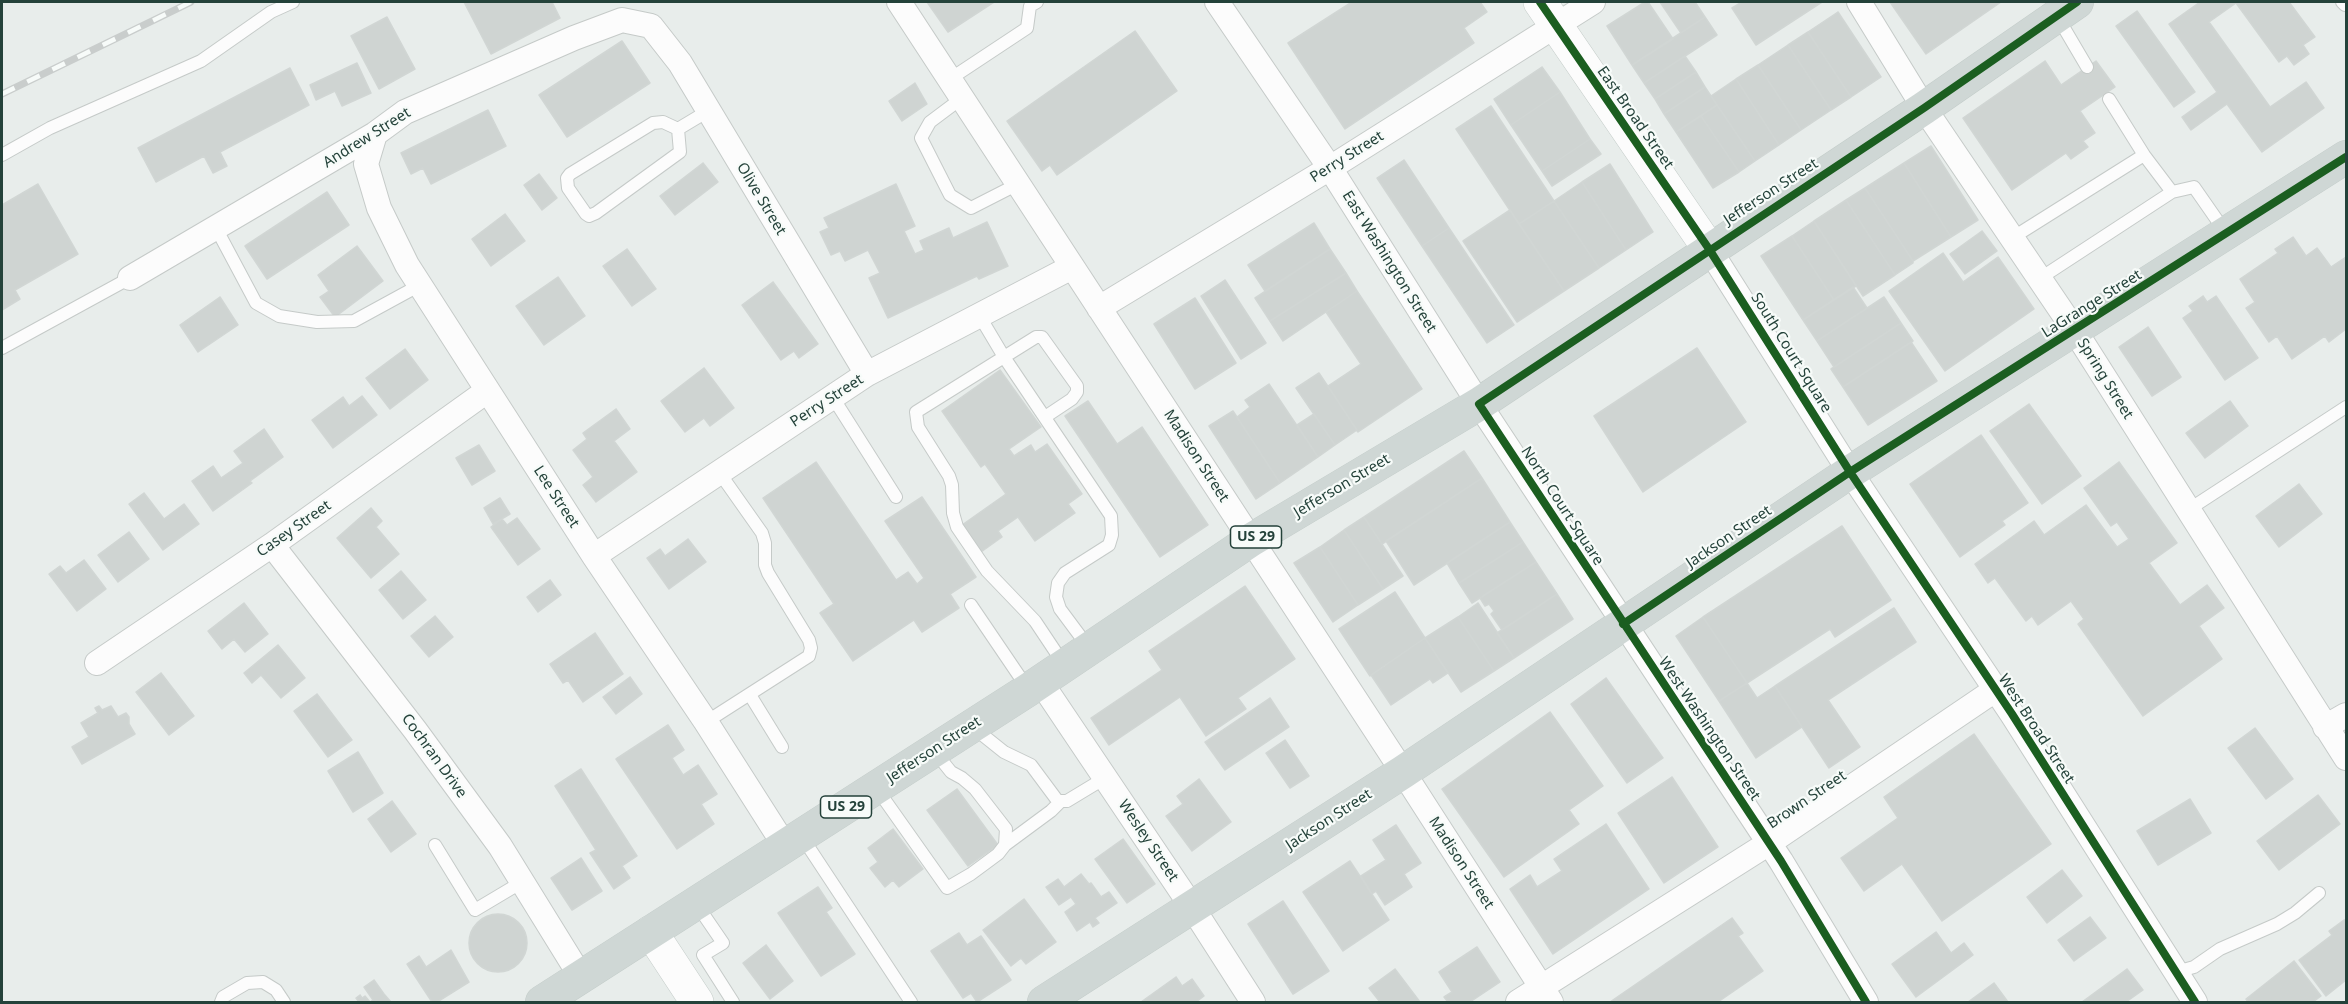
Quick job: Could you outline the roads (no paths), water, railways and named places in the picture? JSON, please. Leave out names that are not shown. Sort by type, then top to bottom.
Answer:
[{"type":"main road","name":"Jefferson Street","points":[[542,1002],[1056,671],[1251,540],[1479,404],[1924,108],[2067,9]]},
{"type":"main road","name":"LaGrange Street","points":[[1850,472],[2346,157]]},
{"type":"main road","name":"Jackson Street","points":[[1044,1002],[1403,772],[1850,472]]},
{"type":"street","name":"Madison Street","points":[[898,2],[1403,772],[1546,995]]},
{"type":"street","name":"East Washington Street","points":[[1217,2],[1330,168],[1479,404]]},
{"type":"street","name":"Perry Street","points":[[1099,308],[1330,168],[1548,14],[1593,2]]},
{"type":"street","name":"Spring Street","points":[[1859,2],[1924,108],[2074,331],[2346,758]]},
{"type":"street","name":"East Broad Street","points":[[1548,14],[1709,249]]},
{"type":"street","name":"Andrew Street","points":[[130,278],[375,134],[405,112],[574,38],[622,20],[651,26]]},
{"type":"street","name":"Olive Street","points":[[651,26],[680,63],[867,374]]},
{"type":"street","name":"Lee Street","points":[[375,134],[366,164],[379,208],[407,265],[594,556],[706,722],[793,841]]},
{"type":"street","name":"South Court Square","points":[[1709,249],[1850,472]]},
{"type":"street","name":"Perry Street","points":[[594,556],[867,374],[1072,267]]},
{"type":"street","name":"Casey Street","points":[[97,663],[272,545],[487,391]]},
{"type":"street","name":"North Court Square","points":[[1479,404],[1623,624]]},
{"type":"street","name":"West Broad Street","points":[[1850,472],[1995,690],[2195,1002]]},
{"type":"street","name":"Cochran Drive","points":[[272,545],[416,730],[500,846],[581,977]]},
{"type":"street","name":"West Washington Street","points":[[1623,624],[1769,843],[1866,1002]]},
{"type":"street","name":"Wesley Street","points":[[1056,671],[1105,778],[1253,1002]]},
{"type":"street","name":"Brown Street","points":[[1518,1002],[1546,995],[1995,690]]},
{"type":"street","points":[[2325,727],[2346,715]]},
{"type":"street","points":[[651,932],[697,1002]]},
{"type":"lane","points":[[2,155],[50,128],[201,61],[271,12],[293,2]]},
{"type":"lane","points":[[1018,184],[971,208],[950,195],[921,138],[930,122],[956,89],[1027,28],[1030,6],[1037,2]]},
{"type":"lane","points":[[2067,9],[2087,67]]},
{"type":"lane","points":[[2109,99],[2144,155],[2172,192]]},
{"type":"lane","points":[[678,129],[708,111]]},
{"type":"lane","points":[[663,122],[678,129],[680,152],[596,213],[589,216],[586,214],[568,188],[567,178],[570,174],[653,123],[663,122]]},
{"type":"lane","points":[[2012,238],[2144,155]]},
{"type":"lane","points":[[2039,279],[2172,192],[2194,187],[2226,234]]},
{"type":"lane","points":[[216,228],[256,303],[279,316],[317,322],[354,321],[420,285]]},
{"type":"lane","points":[[2,348],[130,278]]},
{"type":"lane","points":[[980,315],[1004,357],[1111,516],[1112,535],[1109,545],[1065,573],[1058,583],[1056,597],[1060,609],[1056,671]]},
{"type":"lane","points":[[1045,417],[1072,399],[1077,392],[1077,386],[1042,337],[1036,337],[916,412],[918,427],[949,476],[957,527],[987,571],[1035,621],[1056,671]]},
{"type":"lane","points":[[832,396],[896,497]]},
{"type":"lane","points":[[2188,510],[2344,413]]},
{"type":"lane","points":[[706,722],[809,656],[811,648],[809,640],[768,573],[762,533],[719,472]]},
{"type":"lane","points":[[971,606],[1056,671]]},
{"type":"lane","points":[[750,695],[782,747]]},
{"type":"lane","points":[[971,726],[1004,752],[1031,765],[1057,800],[1067,801],[1105,778]]},
{"type":"lane","points":[[934,750],[951,772],[962,777],[975,789],[1006,829],[1005,845]]},
{"type":"lane","points":[[876,787],[947,888],[998,854],[1005,845],[1061,801]]},
{"type":"lane","points":[[793,841],[911,1002]]},
{"type":"lane","points":[[435,845],[475,910],[522,882]]},
{"type":"lane","points":[[2176,972],[2194,967],[2220,949],[2277,924],[2295,914],[2319,893]]},
{"type":"lane","points":[[696,904],[723,943],[703,956],[733,1002]]},
{"type":"lane","points":[[221,1002],[223,997],[247,983],[263,982],[276,990],[284,1002]]},
{"type":"railway","points":[[2,94],[191,2]]}]
